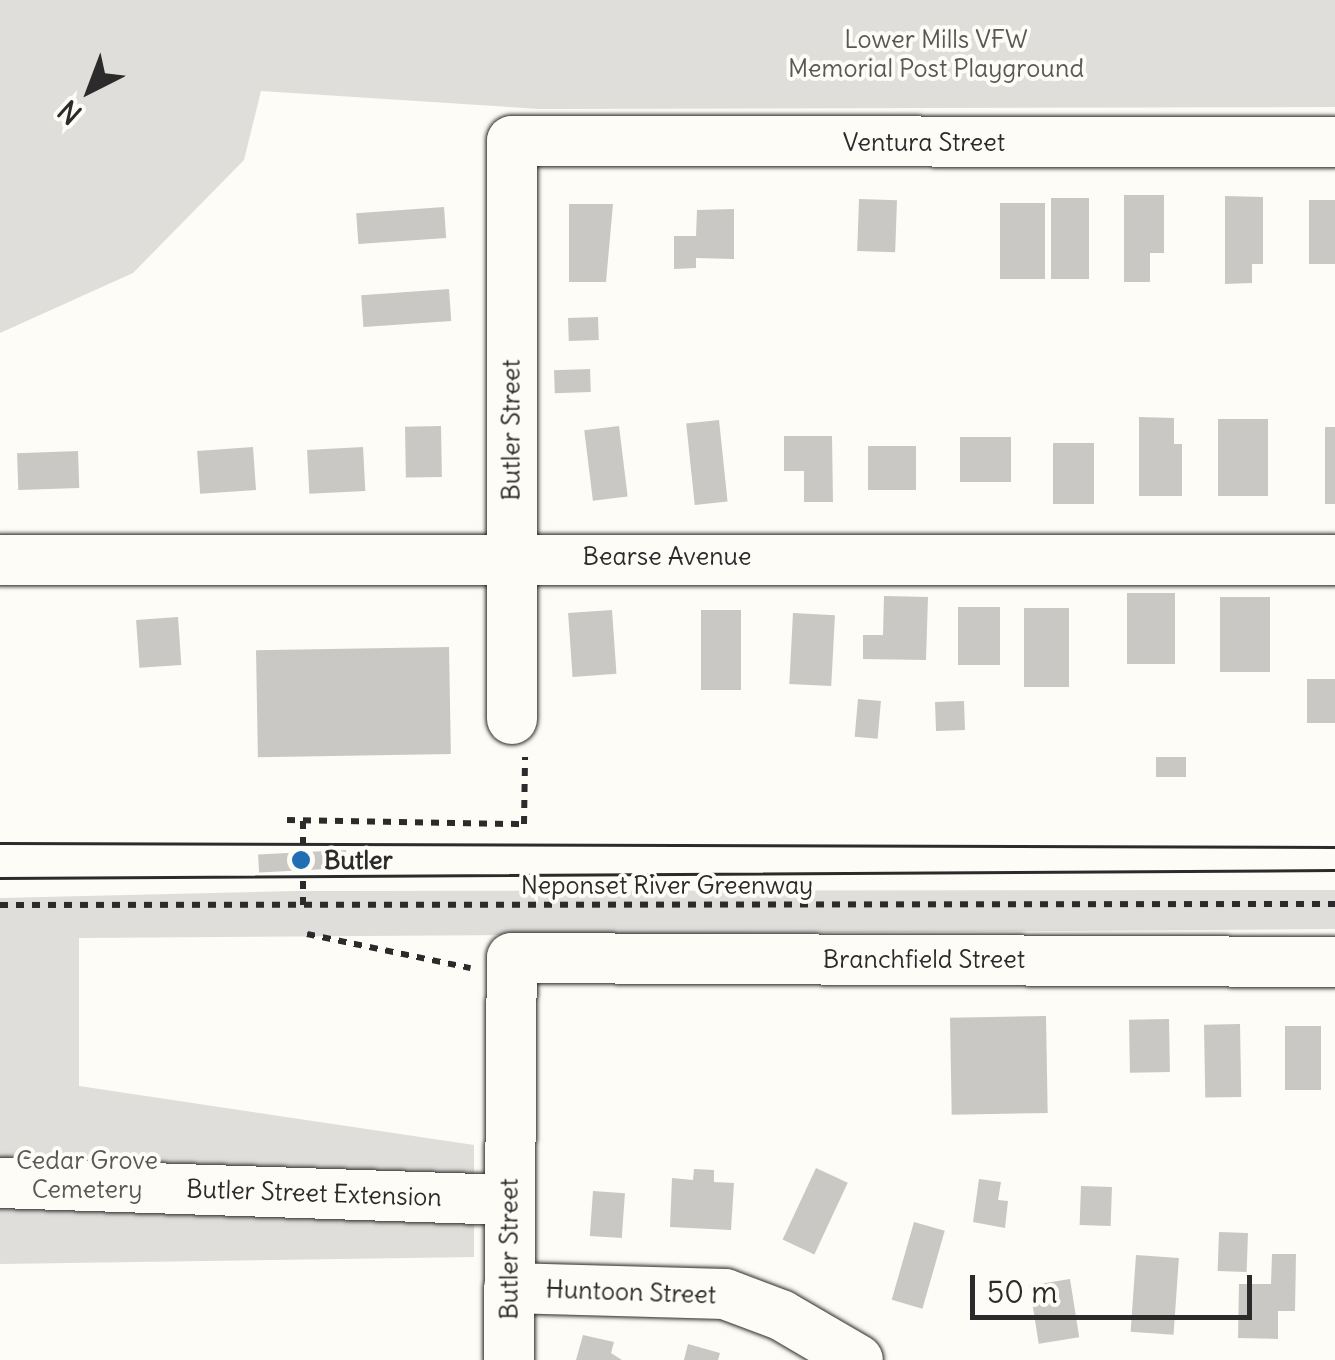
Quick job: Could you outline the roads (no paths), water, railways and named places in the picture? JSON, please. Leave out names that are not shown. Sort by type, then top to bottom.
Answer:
[{"type":"street","name":"Ventura Street","points":[[512,141],[1335,142]]},
{"type":"street","name":"Butler Street","points":[[512,141],[512,719]]},
{"type":"street","name":"Bearse Avenue","points":[[0,560],[510,556],[1335,560]]},
{"type":"street","name":"Branchfield Street","points":[[512,963],[1335,962]]},
{"type":"street","name":"Butler Street","points":[[509,1360],[512,963]]},
{"type":"street","name":"Butler Street Extension","points":[[0,1182],[509,1200]]},
{"type":"street","name":"Huntoon Street","points":[[508,1288],[724,1294],[781,1315],[858,1360]]},
{"type":"tram line","points":[[0,843],[1335,847]]},
{"type":"tram line","points":[[0,878],[1335,870]]},
{"type":"place","name":"Butler","points":[[301,860]]},
{"type":"park label","name":"Lower Mills VFW Memorial Post Playground","points":[[936,54]]},
{"type":"park label","name":"Cedar Grove Cemetery","points":[[87,1176]]}]
